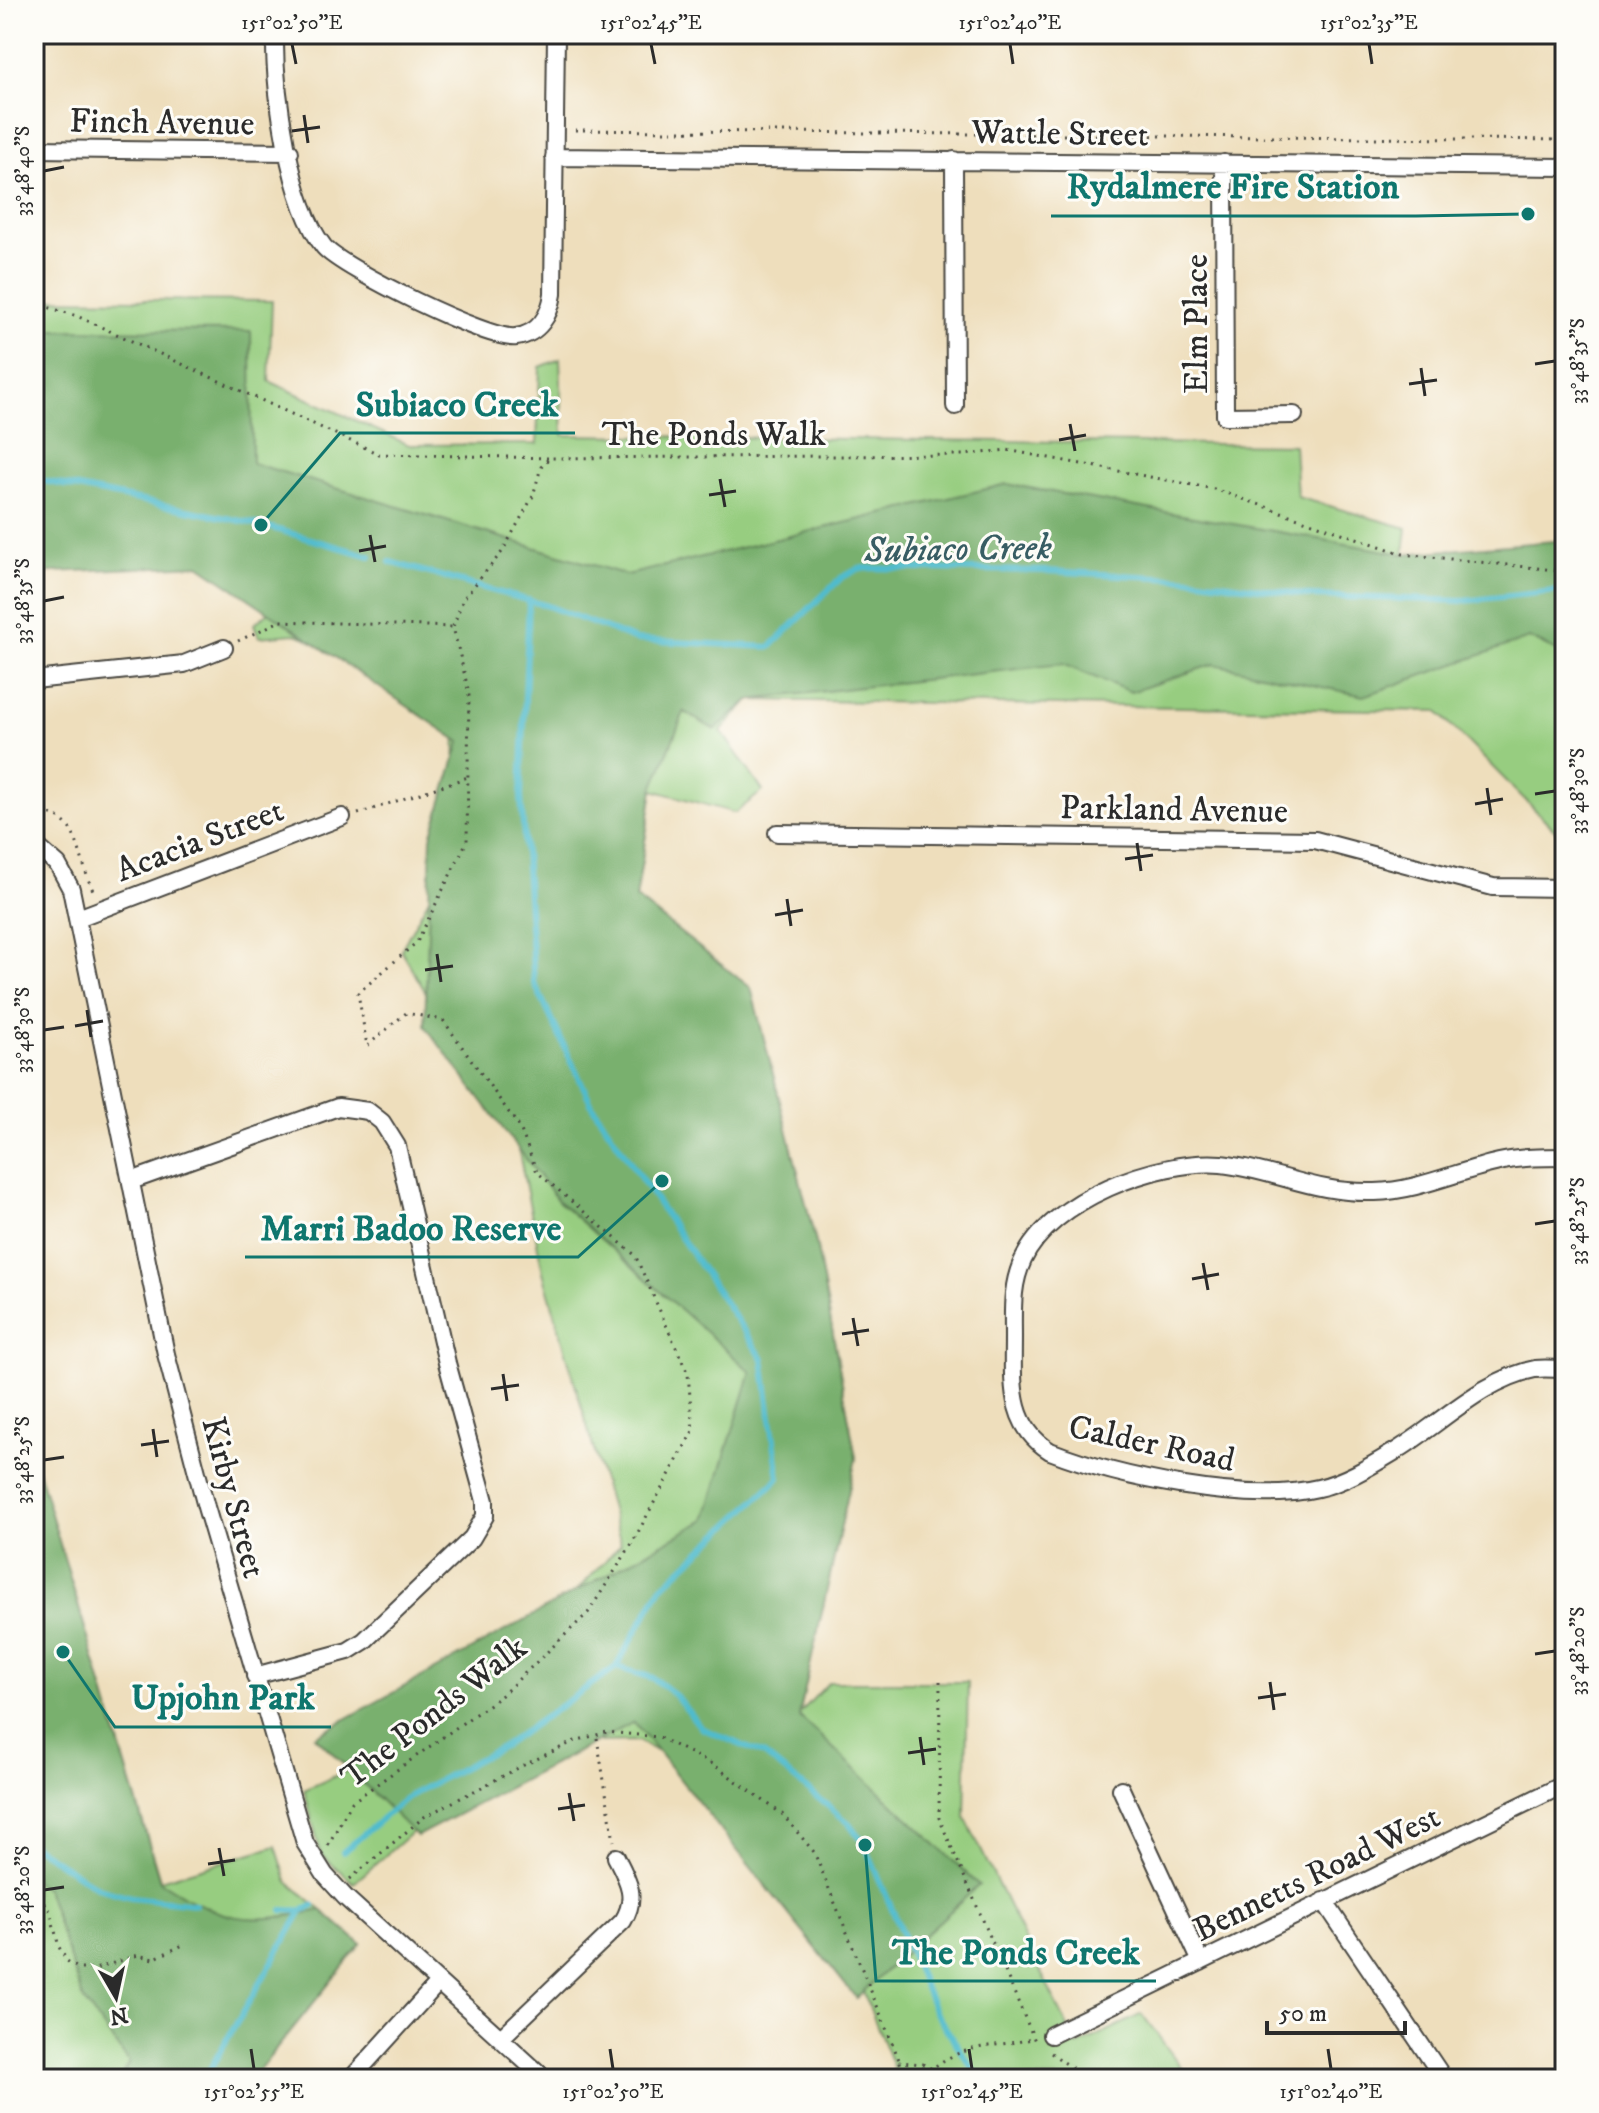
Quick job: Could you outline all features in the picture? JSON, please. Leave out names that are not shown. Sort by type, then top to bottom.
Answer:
[{"type":"street","points":[[275,34],[276,83],[290,152],[311,225],[336,259],[491,332],[515,337],[537,329],[551,305],[556,34]]},
{"type":"street","name":"Finch Avenue","points":[[34,149],[290,152]]},
{"type":"street","name":"Wattle Street","points":[[554,157],[1565,167]]},
{"type":"street","points":[[954,160],[955,406]]},
{"type":"street","name":"Elm Place","points":[[1224,163],[1225,416],[1294,415]]},
{"type":"street","points":[[34,680],[184,664],[224,648]]},
{"type":"street","name":"Acacia Street","points":[[78,918],[342,817]]},
{"type":"street","name":"Parkland Avenue","points":[[777,833],[1315,840],[1493,887],[1565,888]]},
{"type":"street","name":"Kirby Street","points":[[34,844],[63,870],[78,918],[166,1354],[297,1822],[313,1858],[345,1897],[437,1984],[502,2037],[545,2079]]},
{"type":"street","points":[[131,1181],[338,1107],[368,1111],[382,1122],[400,1158],[447,1363],[485,1501],[485,1516],[472,1538],[364,1641],[348,1651],[255,1676]]},
{"type":"street","name":"Calder Road","points":[[1565,1157],[1499,1162],[1379,1192],[1321,1189],[1243,1168],[1204,1163],[1134,1175],[1059,1218],[1032,1244],[1015,1286],[1013,1377],[1020,1423],[1038,1444],[1050,1451],[1168,1482],[1237,1493],[1271,1493],[1306,1491],[1337,1482],[1399,1449],[1494,1385],[1535,1369],[1565,1369]]},
{"type":"street","name":"Bennetts Road West","points":[[1051,2035],[1565,1784]]},
{"type":"street","points":[[1121,1789],[1201,1962]]},
{"type":"street","points":[[502,2037],[630,1911],[631,1885],[616,1857]]},
{"type":"street","points":[[1324,1901],[1444,2079]]},
{"type":"street","points":[[351,2079],[437,1984]]},
{"type":"path","name":"Wattle Street","points":[[575,130],[1565,140]]},
{"type":"path","name":"The Ponds Walk","points":[[34,303],[77,316],[379,454],[549,458],[965,455],[1007,450],[1214,489],[1403,554],[1565,571]]},
{"type":"path","points":[[224,648],[280,621],[453,627],[463,599],[502,552],[533,496],[541,467],[549,458]]},
{"type":"path","name":"The Ponds Walk","points":[[322,1839],[326,1848],[352,1802],[502,1695],[588,1613],[630,1547],[693,1431],[688,1374],[635,1255],[537,1172],[520,1128],[443,1020],[406,1013],[367,1046],[358,993],[417,942],[467,841],[469,693],[453,627]]},
{"type":"path","points":[[342,817],[369,813],[468,777]]},
{"type":"path","points":[[34,814],[57,816],[69,825],[100,910]]},
{"type":"path","points":[[940,1681],[939,1818],[1032,2039],[1075,2070],[1117,2079]]},
{"type":"path","points":[[341,1869],[349,1880],[424,1817],[575,1741],[607,1732],[630,1731],[658,1737],[714,1765],[782,1814],[814,1852],[905,2079]]},
{"type":"path","points":[[596,1737],[616,1857]]},
{"type":"path","points":[[34,1890],[50,1911],[59,1947],[67,1961],[79,1969],[95,1969],[138,1955],[153,1959],[183,1945]]},
{"type":"path","points":[[919,2079],[945,2058],[982,2045],[1051,2035]]},
{"type":"path","points":[[900,2062],[923,2064],[932,2069]]},
{"type":"green space","points":[[34,299],[272,301],[269,381],[409,445],[537,444],[540,367],[560,359],[563,435],[1294,445],[1297,497],[1407,528],[1404,554],[1565,566],[1565,840],[1437,711],[749,700],[721,731],[763,791],[735,813],[653,790],[636,898],[751,988],[816,1243],[856,1458],[799,1714],[829,1682],[968,1682],[965,1817],[1077,2046],[1142,2014],[1190,2079],[898,2079],[828,1903],[708,1779],[638,1741],[591,1742],[437,1810],[354,1883],[321,1855],[304,1790],[382,1755],[479,1695],[621,1544],[543,1272],[512,1118],[462,1054],[401,950],[455,850],[456,665],[384,663],[295,634],[259,637],[254,624],[299,588],[142,530],[34,546]]},
{"type":"green space","points":[[34,330],[251,331],[252,463],[627,575],[1007,484],[1403,554],[1565,540],[1565,655],[1529,638],[1364,696],[1214,664],[1131,692],[1062,664],[749,700],[715,730],[684,712],[653,789],[636,898],[751,988],[816,1243],[856,1458],[799,1716],[979,1885],[856,1998],[634,1722],[417,1836],[315,1736],[705,1520],[751,1372],[558,1201],[425,1026],[431,837],[460,742],[199,565],[34,573]]},
{"type":"green space","points":[[34,1457],[160,1880],[276,1846],[287,1881],[361,1944],[252,2079],[34,2079]]},
{"type":"green space","points":[[34,1457],[160,1881],[202,1905],[236,1917],[273,1918],[321,1910],[361,1944],[252,2079],[121,2079],[129,2062],[84,2001],[46,1889],[34,1881]]},
{"type":"waterway","name":"Subiaco Creek","points":[[34,479],[261,525],[370,556]]},
{"type":"waterway","name":"Subiaco Creek","points":[[390,562],[548,606],[636,640],[770,647],[841,578],[860,568],[1047,571],[1194,579],[1313,596],[1464,601],[1565,590]]},
{"type":"waterway","points":[[529,600],[521,796],[534,982],[593,1107],[763,1359],[779,1478],[661,1588],[616,1667],[653,1678],[676,1696],[701,1728],[765,1755],[849,1823],[865,1845],[935,2012],[980,2079]]},
{"type":"waterway","points":[[343,1852],[407,1797],[505,1745],[616,1667]]},
{"type":"waterway","points":[[34,1846],[98,1888],[131,1897],[195,1904]]},
{"type":"waterway","points":[[204,2079],[302,1911],[313,1905]]},
{"type":"waterway","points":[[283,1910],[302,1911]]},
{"type":"place","name":"Rydalmere Fire Station","points":[[1528,214]]},
{"type":"place","name":"Subiaco Creek","points":[[261,525]]},
{"type":"place","name":"Marri Badoo Reserve","points":[[662,1181]]},
{"type":"place","name":"Upjohn Park","points":[[63,1652]]},
{"type":"place","name":"The Ponds Creek","points":[[865,1845]]}]
